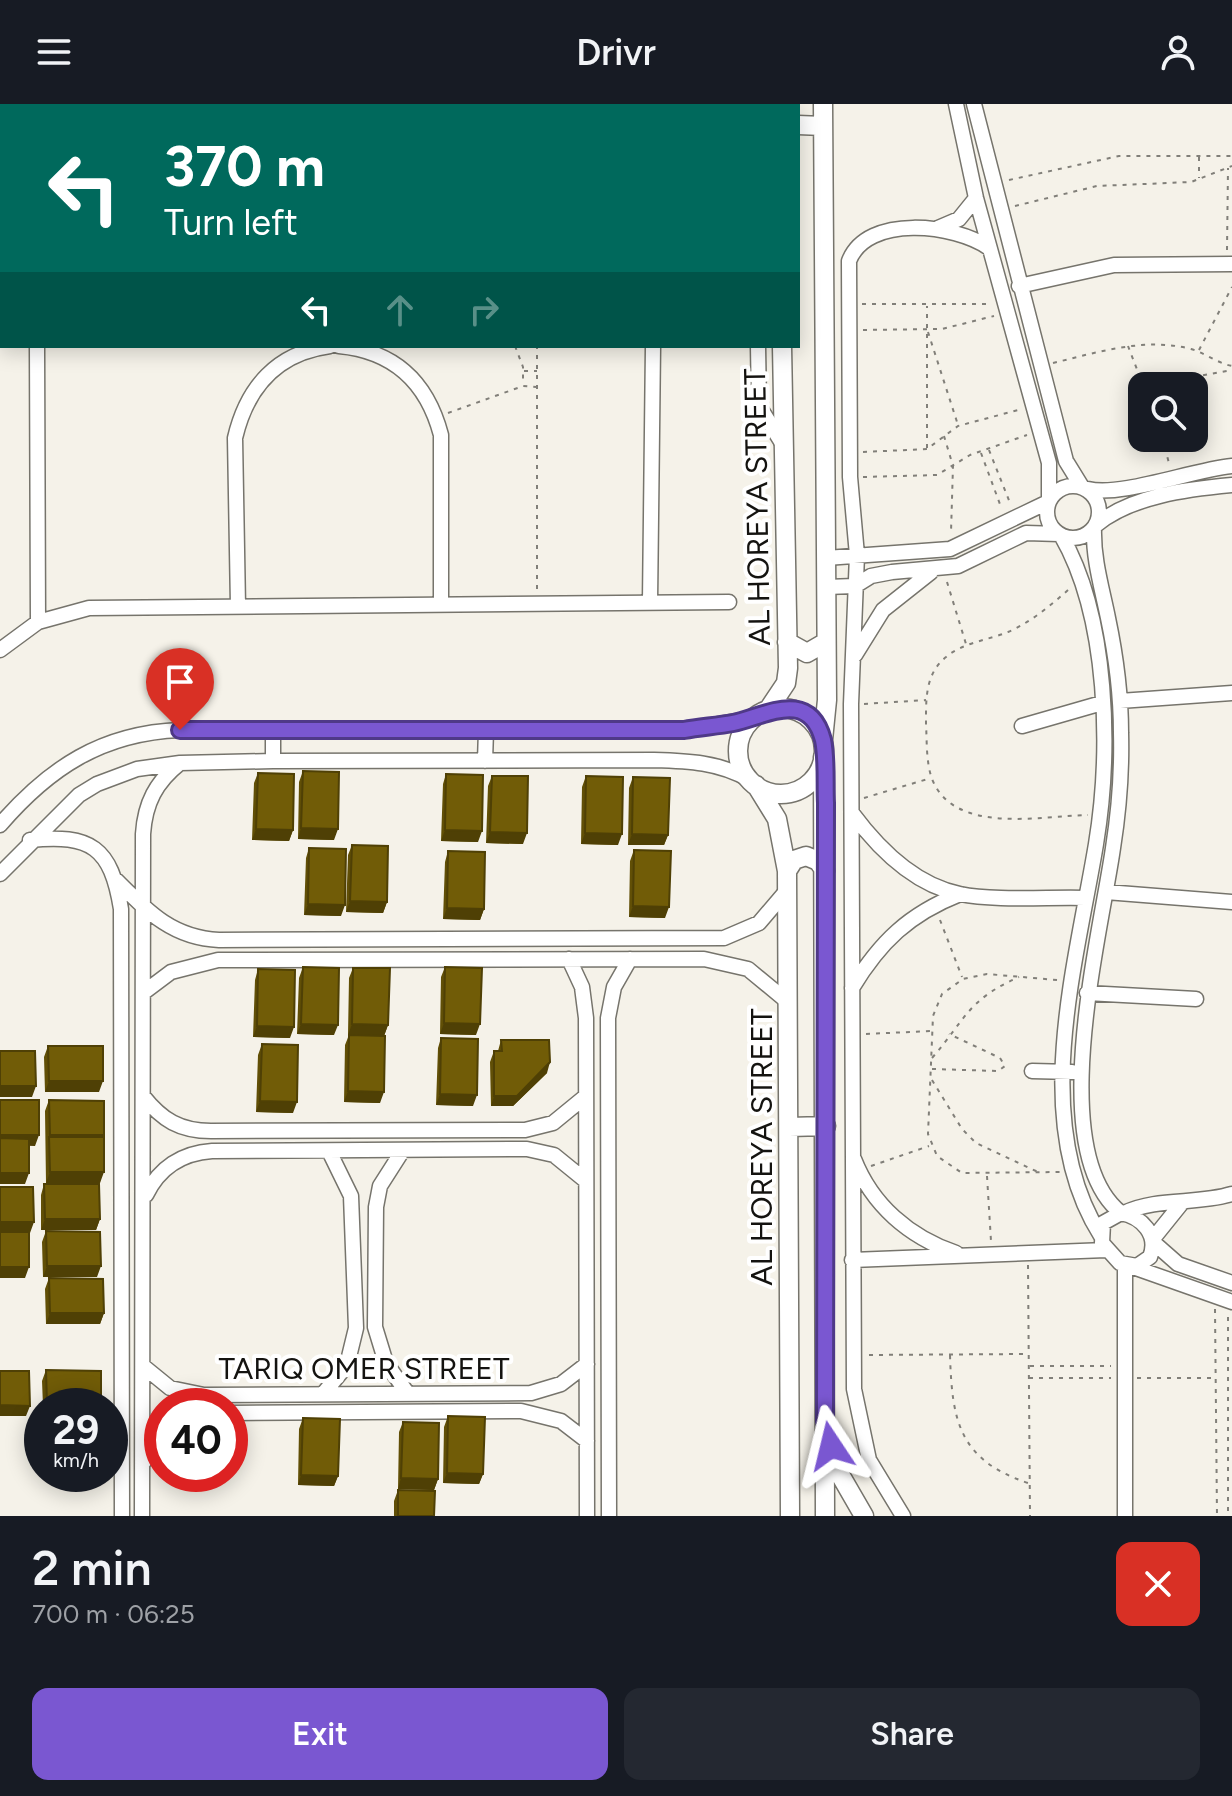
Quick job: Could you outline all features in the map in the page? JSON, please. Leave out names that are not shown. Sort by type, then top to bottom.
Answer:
[{"type":"street","points":[[823,104],[827,700],[823,749],[825,1516]]},
{"type":"street","points":[[956,104],[976,198],[1051,473],[1049,523],[1060,535],[1082,579],[1102,698],[1100,815],[1070,981],[1065,1072],[1066,1122],[1074,1172],[1086,1212],[1103,1243],[1127,1266],[1225,1300]]},
{"type":"street","points":[[974,104],[992,184],[1068,468],[1098,505],[1094,554],[1120,696],[1120,788],[1106,892],[1087,993],[1083,1072],[1085,1123],[1092,1173],[1103,1196],[1122,1213],[1144,1224],[1153,1241],[1178,1264],[1232,1283]]},
{"type":"street","points":[[800,125],[823,126]]},
{"type":"street","points":[[933,229],[959,219],[976,198]]},
{"type":"street","points":[[903,1516],[879,1482],[862,1438],[853,1355],[851,704],[857,555],[850,477],[849,261],[860,242],[879,232],[933,229],[963,233],[989,248]]},
{"type":"street","points":[[1019,286],[1114,265],[1229,264]]},
{"type":"street","points":[[37,348],[38,622]]},
{"type":"street","points":[[238,606],[235,438],[240,413],[252,391],[268,372],[288,358],[323,348]]},
{"type":"street","points":[[362,348],[385,356],[406,371],[423,389],[436,418],[441,435],[441,604]]},
{"type":"street","points":[[650,602],[653,348]]},
{"type":"street","name":"AL HOREYA STREET","points":[[761,714],[786,683],[782,348]]},
{"type":"street","points":[[756,349],[759,406],[782,443]]},
{"type":"street","points":[[826,558],[950,549],[1012,521],[1048,501],[1067,486],[1116,491],[1173,476],[1232,466]]},
{"type":"street","points":[[826,587],[855,586],[871,576],[938,570],[970,562],[1026,533],[1082,536],[1119,510],[1158,498],[1232,485]]},
{"type":"street","points":[[852,663],[859,644],[883,610],[938,570]]},
{"type":"street","points":[[0,650],[38,622],[89,608],[729,602]]},
{"type":"street","points":[[787,642],[807,653],[814,652],[826,642]]},
{"type":"street","points":[[1022,726],[1102,698],[1232,693]]},
{"type":"street","points":[[0,825],[45,778],[79,755],[108,742],[159,731],[684,730],[786,708],[802,713],[815,725],[823,749],[812,780],[797,790],[780,793],[732,769],[707,763],[654,760],[273,761],[180,763],[137,769],[97,784],[63,809],[2,869]]},
{"type":"street","points":[[753,782],[740,765],[738,748],[742,731],[761,714]]},
{"type":"street","points":[[273,730],[273,761]]},
{"type":"street","points":[[485,761],[486,730]]},
{"type":"street","points":[[654,730],[662,737],[663,747],[654,760]]},
{"type":"street","points":[[132,1514],[143,1463],[144,818],[156,787],[180,763]]},
{"type":"street","name":"AL HOREYA STREET","points":[[753,782],[777,819],[788,880],[790,1516]]},
{"type":"street","points":[[851,807],[868,835],[910,871],[960,894],[1085,898]]},
{"type":"street","points":[[30,840],[69,837],[82,840],[103,855],[116,880],[143,907],[171,929],[205,939],[704,938],[742,933],[759,923],[788,880],[794,860],[806,856],[818,861],[825,871]]},
{"type":"street","points":[[116,880],[122,925],[122,1254],[132,1514]]},
{"type":"street","points":[[1106,892],[1232,902]]},
{"type":"street","points":[[850,990],[894,931],[935,904],[960,894]]},
{"type":"street","points":[[704,938],[710,950],[704,959]]},
{"type":"street","points":[[205,939],[199,950],[205,961]]},
{"type":"street","points":[[492,939],[493,959]]},
{"type":"street","points":[[569,959],[582,987],[586,1018],[587,1516]]},
{"type":"street","points":[[609,1516],[608,1018],[614,987],[630,959]]},
{"type":"street","points":[[143,993],[171,972],[205,961],[704,959],[748,969],[788,1002]]},
{"type":"street","points":[[1087,993],[1196,999]]},
{"type":"street","points":[[586,1018],[599,1011],[608,1018]]},
{"type":"street","points":[[1032,1071],[1083,1072]]},
{"type":"street","points":[[143,1096],[167,1121],[182,1128],[211,1131],[513,1130],[553,1123],[586,1096]]},
{"type":"street","points":[[789,1127],[826,1126]]},
{"type":"street","points":[[513,1130],[520,1139],[514,1149]]},
{"type":"street","points":[[211,1131],[203,1142],[212,1151]]},
{"type":"street","points":[[144,1199],[150,1186],[170,1165],[196,1152],[212,1151],[514,1149],[554,1155],[586,1181]]},
{"type":"street","points":[[403,1150],[380,1186],[374,1227],[375,1327],[386,1363],[408,1394]]},
{"type":"street","points":[[323,1394],[347,1365],[356,1328],[354,1228],[346,1180],[329,1151]]},
{"type":"street","points":[[851,1152],[873,1195],[902,1224],[937,1246],[964,1255]]},
{"type":"street","points":[[1103,1243],[1103,1223],[1122,1213],[1150,1204],[1181,1204],[1232,1194]]},
{"type":"street","points":[[1127,1266],[1144,1262],[1153,1241],[1181,1204]]},
{"type":"street","points":[[354,1228],[361,1219],[374,1227]]},
{"type":"street","points":[[852,1260],[1027,1253],[1103,1243]]},
{"type":"street","points":[[122,1254],[144,1254]]},
{"type":"street","points":[[1125,1516],[1127,1266]]},
{"type":"street","points":[[587,1281],[609,1281]]},
{"type":"street","points":[[356,1328],[366,1334],[375,1327]]},
{"type":"street","name":"TARIQ OMER STREET","points":[[248,1398],[323,1394],[521,1394],[561,1384],[587,1364]]},
{"type":"street","name":"TARIQ OMER STREET","points":[[143,1366],[170,1388]]},
{"type":"street","points":[[521,1394],[528,1403],[521,1411]]},
{"type":"street","name":"TARIQ OMER STREET","points":[[248,1413],[521,1411],[561,1421],[587,1441]]},
{"type":"street","points":[[825,1421],[838,1471],[864,1516]]},
{"type":"path","points":[[992,184],[1100,159],[1232,156]]},
{"type":"path","points":[[1199,157],[1199,179]]},
{"type":"path","points":[[999,211],[1058,193],[1097,186],[1199,179],[1230,167],[1229,264]]},
{"type":"path","points":[[1198,351],[1232,287]]},
{"type":"path","points":[[849,304],[1006,308]]},
{"type":"path","points":[[927,305],[927,449]]},
{"type":"path","points":[[849,330],[949,328],[1006,308]]},
{"type":"path","points":[[926,330],[935,348],[958,426]]},
{"type":"path","points":[[1041,367],[1127,345],[1182,347],[1198,351],[1232,368]]},
{"type":"path","points":[[1127,345],[1138,372]]},
{"type":"path","points":[[516,348],[523,371],[523,386]]},
{"type":"path","points":[[537,348],[537,603]]},
{"type":"path","points":[[1208,373],[1232,368]]},
{"type":"path","points":[[523,371],[537,371]]},
{"type":"path","points":[[436,418],[523,386],[537,388]]},
{"type":"path","points":[[850,452],[927,449],[958,426],[1033,406]]},
{"type":"path","points":[[850,477],[929,477],[980,451],[1040,430]]},
{"type":"path","points":[[944,436],[953,466],[950,549]]},
{"type":"path","points":[[989,448],[1012,521]]},
{"type":"path","points":[[980,451],[1012,521]]},
{"type":"path","points":[[1166,452],[1173,476]]},
{"type":"path","points":[[938,570],[966,646]]},
{"type":"path","points":[[1082,579],[1028,621],[948,654],[935,667],[926,700],[932,778],[949,804],[966,813],[992,817],[1100,815]]},
{"type":"path","points":[[851,704],[926,700]]},
{"type":"path","points":[[851,807],[932,778]]},
{"type":"path","points":[[935,904],[963,979]]},
{"type":"path","points":[[1070,981],[987,974],[963,979],[950,986],[936,1004],[930,1078],[931,1145],[952,1169],[987,1175],[1074,1172]]},
{"type":"path","points":[[931,1059],[973,1003],[992,989],[1021,976]]},
{"type":"path","points":[[851,1034],[933,1031]]},
{"type":"path","points":[[931,1069],[998,1071],[1005,1066],[1000,1058],[949,1034]]},
{"type":"path","points":[[930,1078],[962,1129],[976,1143],[1039,1172]]},
{"type":"path","points":[[859,1171],[931,1145]]},
{"type":"path","points":[[987,1175],[991,1254]]},
{"type":"path","points":[[1027,1253],[1030,1516]]},
{"type":"path","points":[[1217,1516],[1225,1300]]},
{"type":"path","points":[[1225,1300],[1228,1516]]},
{"type":"path","points":[[950,1354],[953,1409],[968,1444],[995,1468],[1029,1483]]},
{"type":"path","points":[[853,1355],[1028,1354]]},
{"type":"path","points":[[1028,1367],[1125,1366]]},
{"type":"building","points":[[303,771],[339,772],[338,829],[301,828]]},
{"type":"building","points":[[258,773],[294,774],[293,830],[256,829]]},
{"type":"building","points":[[446,774],[483,775],[482,831],[445,830]]},
{"type":"building","points":[[492,776],[528,776],[527,833],[490,832]]},
{"type":"building","points":[[586,776],[623,777],[622,834],[585,833]]},
{"type":"building","points":[[633,777],[670,778],[668,835],[632,834]]},
{"type":"building","points":[[352,845],[388,846],[387,902],[350,901]]},
{"type":"building","points":[[309,848],[346,849],[345,905],[308,904]]},
{"type":"building","points":[[634,850],[671,851],[669,907],[633,906]]},
{"type":"building","points":[[448,851],[485,852],[484,909],[447,908]]},
{"type":"building","points":[[303,967],[339,968],[338,1025],[301,1024]]},
{"type":"building","points":[[445,967],[482,968],[480,1024],[444,1023]]},
{"type":"building","points":[[353,968],[390,968],[388,1025],[352,1024]]},
{"type":"building","points":[[258,969],[295,970],[294,1027],[257,1026]]},
{"type":"building","points":[[349,1035],[385,1036],[384,1092],[348,1091]]},
{"type":"building","points":[[441,1038],[478,1039],[477,1095],[440,1094]]},
{"type":"building","points":[[501,1040],[549,1040],[550,1062],[517,1096],[494,1096],[494,1051],[502,1051]]},
{"type":"building","points":[[262,1044],[298,1045],[297,1102],[260,1101]]},
{"type":"building","points":[[48,1046],[103,1046],[103,1081],[49,1081]]},
{"type":"building","points":[[0,1051],[35,1051],[36,1086],[0,1086]]},
{"type":"building","points":[[0,1100],[39,1100],[39,1135],[0,1135]]},
{"type":"building","points":[[49,1100],[104,1101],[104,1135],[50,1135]]},
{"type":"building","points":[[49,1137],[104,1137],[104,1172],[50,1172]]},
{"type":"building","points":[[0,1138],[29,1139],[29,1173],[0,1173]]},
{"type":"building","points":[[44,1184],[99,1184],[100,1219],[45,1219]]},
{"type":"building","points":[[0,1187],[33,1187],[34,1222],[0,1222]]},
{"type":"building","points":[[46,1231],[100,1232],[101,1266],[47,1266]]},
{"type":"building","points":[[0,1232],[29,1232],[29,1267],[0,1267]]},
{"type":"building","points":[[49,1278],[103,1279],[104,1313],[50,1313]]},
{"type":"building","points":[[46,1370],[101,1371],[101,1388],[47,1388]]},
{"type":"building","points":[[0,1371],[29,1371],[29,1388],[24,1388],[24,1406],[0,1405]]},
{"type":"building","points":[[448,1416],[485,1417],[483,1474],[447,1473]]},
{"type":"building","points":[[303,1418],[340,1419],[338,1476],[301,1475]]},
{"type":"building","points":[[403,1422],[439,1423],[438,1479],[401,1478]]},
{"type":"building","points":[[398,1490],[435,1491],[434,1516],[398,1516]]},
{"type":"route","points":[[180,730],[684,730],[733,723],[777,708],[802,713],[815,725],[823,740],[826,803],[825,1421],[831,1446]]}]
